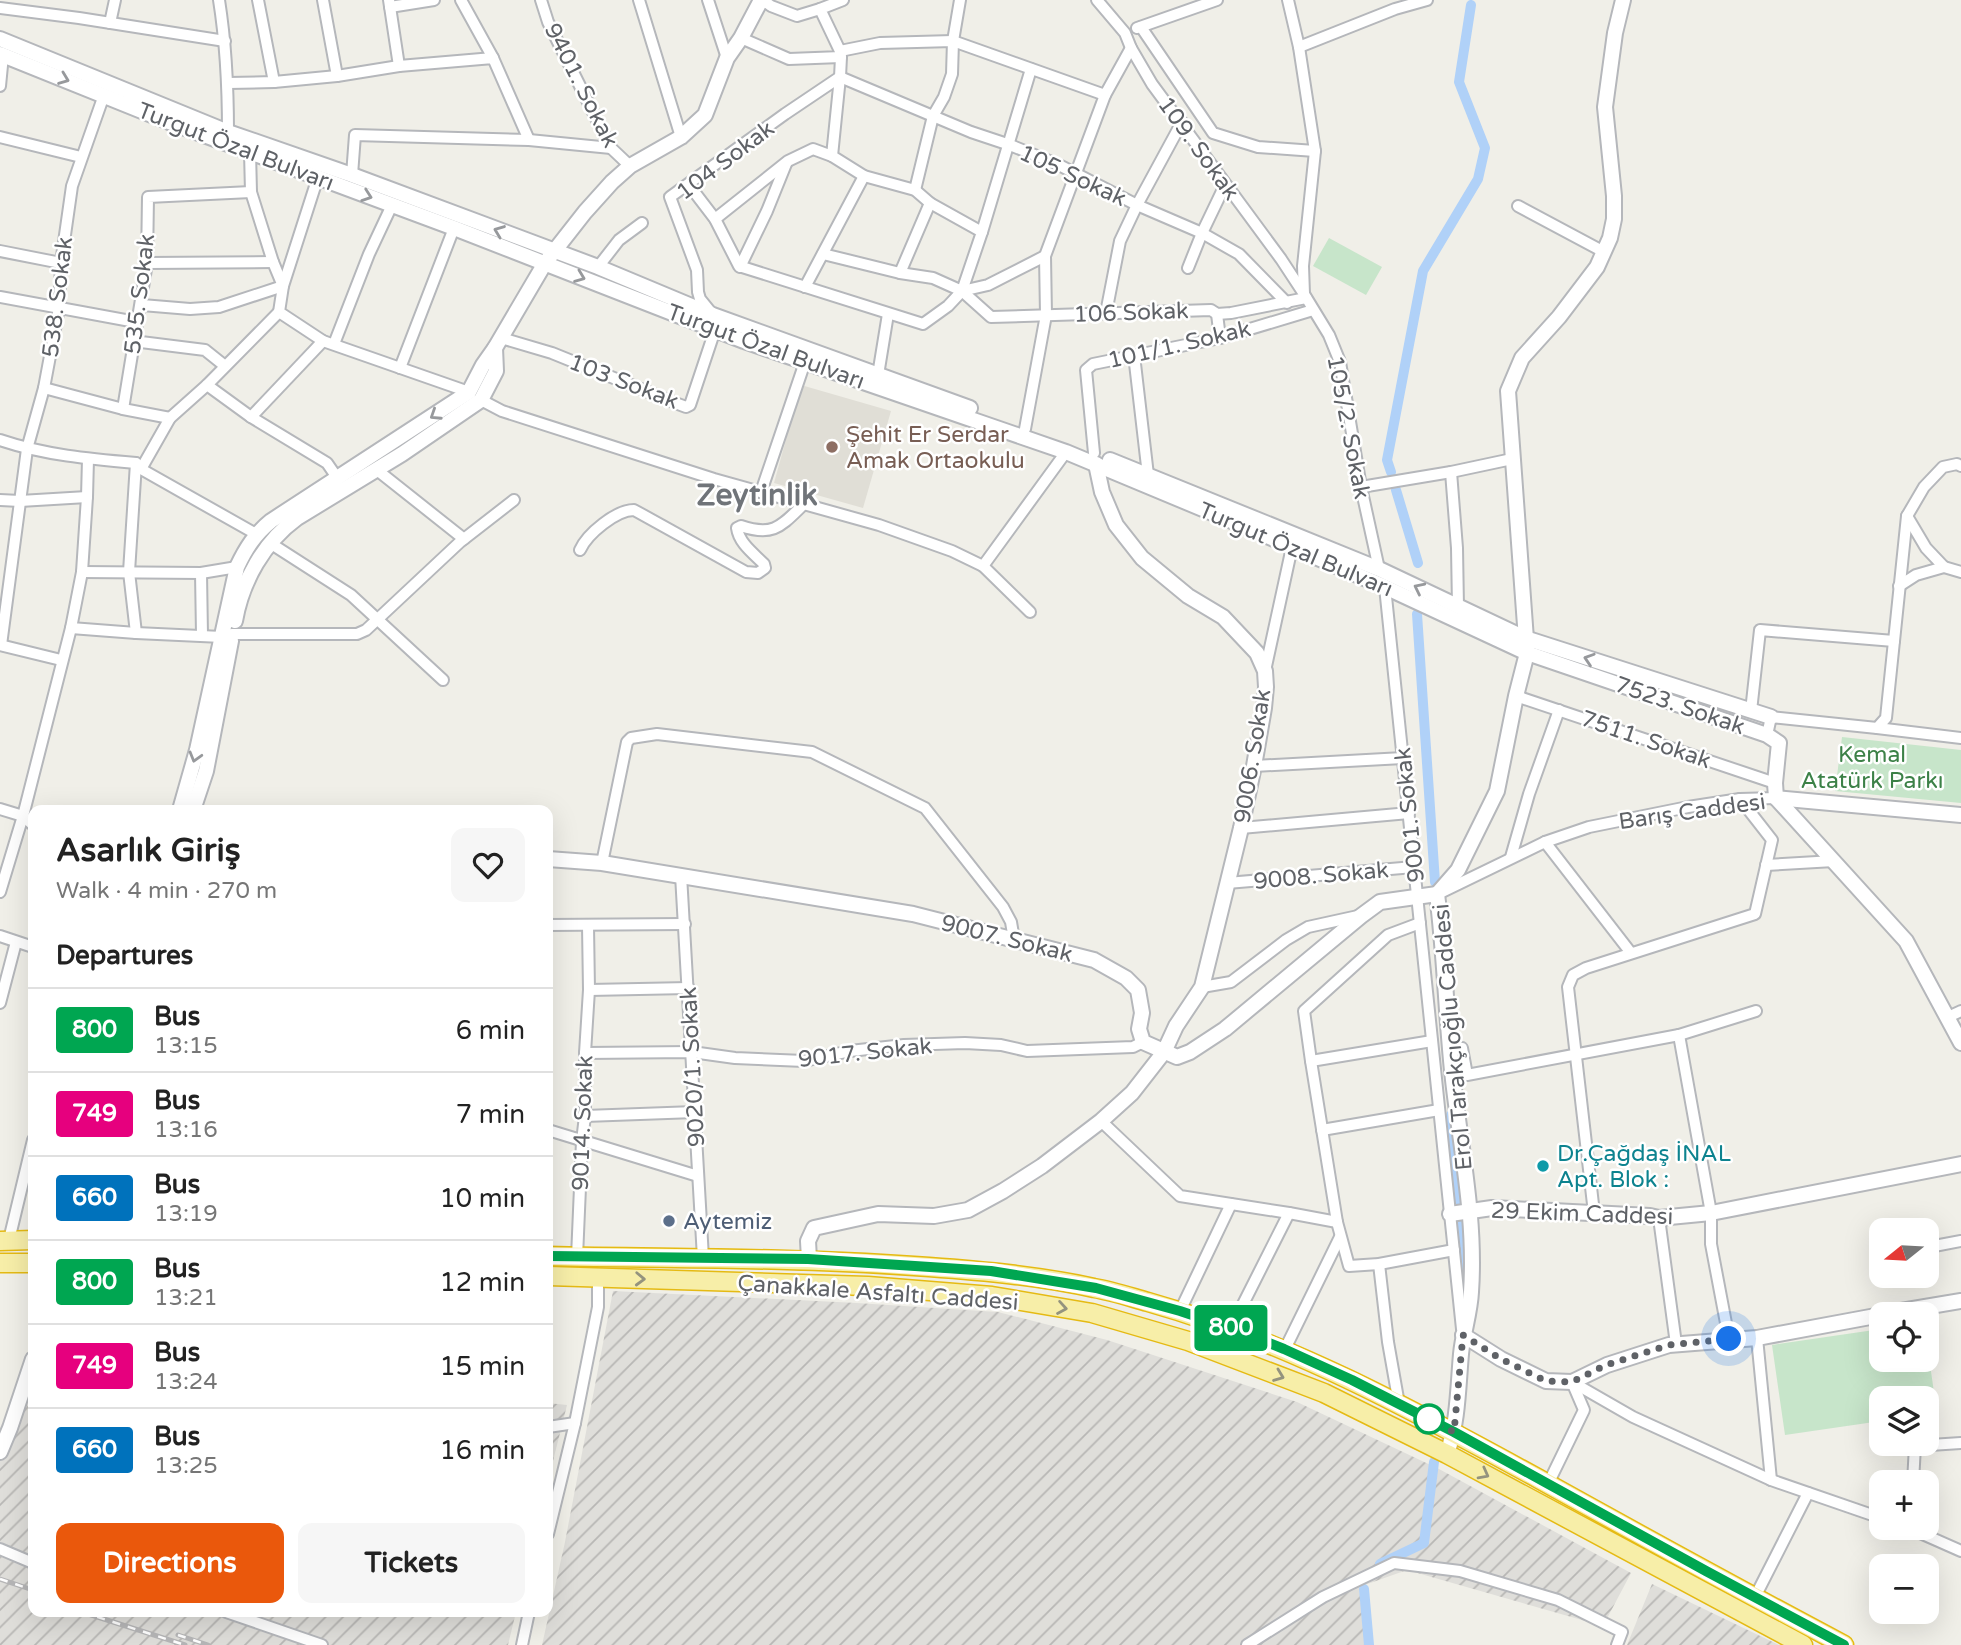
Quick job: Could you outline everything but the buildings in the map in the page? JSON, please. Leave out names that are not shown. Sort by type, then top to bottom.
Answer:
[{"type":"highway","points":[[4,1241],[28,1240]]},
{"type":"highway","name":"Çanakkale Asfaltı Caddesi","points":[[553,1256],[808,1259],[991,1271],[1096,1288],[1180,1311],[1284,1349],[1399,1404],[1844,1645]]},
{"type":"highway","points":[[0,1263],[28,1263]]},
{"type":"highway","name":"Çanakkale Asfaltı Caddesi","points":[[553,1276],[868,1286],[992,1296],[1092,1313],[1188,1341],[1324,1393],[1447,1454],[1803,1645]]},
{"type":"street","points":[[110,23],[115,0]]},
{"type":"street","points":[[219,0],[228,83],[228,132]]},
{"type":"street","points":[[258,0],[274,82]]},
{"type":"street","points":[[323,0],[337,76]]},
{"type":"street","points":[[399,66],[389,4],[434,0]]},
{"type":"street","points":[[461,0],[493,58],[529,140]]},
{"type":"street","name":"9401. Sokak","points":[[541,0],[548,22],[611,148],[630,166]]},
{"type":"street","points":[[639,0],[681,137]]},
{"type":"street","points":[[708,0],[727,58]]},
{"type":"street","points":[[181,805],[227,635],[252,570],[270,543],[283,528],[377,470],[475,396],[496,371],[498,343],[549,258],[585,212],[630,166],[681,137],[705,115],[727,58],[762,0],[797,16],[843,0]]},
{"type":"street","points":[[915,190],[933,116],[952,74],[953,41],[960,0]]},
{"type":"street","name":"109. Sokak","points":[[1097,0],[1125,33],[1152,84],[1281,259],[1305,296]]},
{"type":"street","points":[[1125,33],[1187,5],[1217,0]]},
{"type":"street","name":"105/2. Sokak","points":[[1288,0],[1300,47],[1315,151],[1303,266],[1305,296],[1329,335],[1340,362],[1361,486],[1379,569]]},
{"type":"street","points":[[1300,47],[1395,9],[1427,0]]},
{"type":"street","name":"Erol Tarakçıoğlu Caddesi","points":[[1447,1454],[1454,1432],[1463,1335],[1471,1294],[1472,1247],[1437,894],[1458,870],[1497,791],[1526,646],[1507,391],[1522,358],[1559,317],[1597,267],[1611,238],[1614,196],[1606,98],[1615,33],[1623,0]]},
{"type":"street","points":[[0,8],[225,41]]},
{"type":"street","points":[[820,9],[840,54],[841,77],[832,156]]},
{"type":"street","points":[[1141,27],[1213,132],[1258,147],[1315,151]]},
{"type":"street","points":[[741,38],[789,59],[840,54],[880,43],[953,41],[1105,95]]},
{"type":"street","name":"Turgut Özal Bulvarı","points":[[0,39],[228,132],[352,175],[805,362],[879,381],[1066,452],[1148,475],[1379,569],[1458,607],[1526,646]]},
{"type":"street","points":[[1026,429],[1046,315],[1045,256],[1105,95],[1131,48]]},
{"type":"street","points":[[0,86],[2,55]]},
{"type":"street","name":"Turgut Özal Bulvarı","points":[[2,55],[169,122],[454,228],[549,258],[598,267],[714,323],[1026,429],[1292,547],[1526,646]]},
{"type":"street","points":[[228,83],[274,82],[399,66],[493,58]]},
{"type":"street","points":[[689,185],[715,219],[740,267],[923,324],[948,306],[962,291],[1010,145],[1031,69]]},
{"type":"street","name":"105 Sokak","points":[[841,77],[1076,173],[1137,205],[1202,233],[1240,254],[1287,303]]},
{"type":"street","name":"104 Sokak","points":[[714,323],[700,299],[697,270],[670,197],[841,77]]},
{"type":"street","name":"538. Sokak","points":[[0,645],[27,449],[44,388],[59,308],[61,262],[72,186],[104,95]]},
{"type":"street","points":[[1106,313],[1120,241],[1182,122]]},
{"type":"street","points":[[352,175],[355,135],[529,140],[611,148]]},
{"type":"street","points":[[0,137],[81,158]]},
{"type":"street","points":[[715,219],[788,161],[813,149],[832,156],[864,176],[915,190],[930,202],[982,232]]},
{"type":"street","points":[[250,152],[251,192],[272,262],[283,286]]},
{"type":"street","points":[[740,267],[788,161]]},
{"type":"street","points":[[805,287],[864,176]]},
{"type":"street","points":[[136,633],[129,572],[139,466],[170,418],[207,385],[279,312],[283,286],[318,177]]},
{"type":"street","points":[[1188,268],[1225,185]]},
{"type":"street","name":"535. Sokak","points":[[123,409],[147,263],[148,197],[251,192]]},
{"type":"street","points":[[900,273],[930,202]]},
{"type":"street","points":[[251,417],[329,342],[392,205]]},
{"type":"street","points":[[1518,206],[1604,252]]},
{"type":"street","points":[[598,267],[619,240],[642,223]]},
{"type":"street","points":[[400,368],[454,228]]},
{"type":"street","points":[[0,251],[61,262]]},
{"type":"street","name":"106 Sokak","points":[[823,254],[900,273],[933,278],[962,291],[991,317],[1211,310],[1217,314],[1287,303],[1305,296]]},
{"type":"street","points":[[962,291],[988,285],[1045,256]]},
{"type":"street","points":[[147,263],[272,262]]},
{"type":"street","points":[[142,305],[190,309],[219,307],[283,286]]},
{"type":"street","points":[[0,297],[136,322]]},
{"type":"street","name":"101/1. Sokak","points":[[1095,459],[1086,370],[1093,364],[1220,338],[1313,310]]},
{"type":"street","points":[[279,312],[329,342],[475,396],[515,416],[714,479],[879,524],[952,551],[983,566],[1030,612]]},
{"type":"street","points":[[879,381],[888,314]]},
{"type":"street","points":[[1217,314],[1220,338]]},
{"type":"street","name":"103 Sokak","points":[[498,343],[552,353],[686,407],[690,405],[714,323]]},
{"type":"street","points":[[133,341],[205,350],[225,366]]},
{"type":"street","points":[[1134,355],[1148,475]]},
{"type":"street","points":[[761,492],[805,362]]},
{"type":"street","points":[[207,385],[251,417],[327,463],[338,479]]},
{"type":"street","points":[[44,388],[123,409],[170,418]]},
{"type":"street","points":[[196,805],[206,771],[237,567],[256,534],[271,521],[475,396]]},
{"type":"street","points":[[0,440],[27,449],[139,466],[256,534],[351,595],[443,680]]},
{"type":"street","points":[[983,566],[1066,452]]},
{"type":"street","points":[[0,892],[5,858],[23,816],[71,628],[82,572],[88,459]]},
{"type":"street","name":"9006. Sokak","points":[[1095,459],[1101,492],[1116,526],[1142,558],[1188,596],[1223,617],[1257,653],[1265,671],[1264,708],[1254,766],[1202,986]]},
{"type":"street","points":[[1361,486],[1512,459]]},
{"type":"street","points":[[1877,728],[1886,718],[1907,516],[1924,486],[1943,467],[1957,464],[1961,466]]},
{"type":"street","points":[[377,470],[464,539]]},
{"type":"street","points":[[1451,472],[1458,607]]},
{"type":"street","points":[[0,500],[87,497]]},
{"type":"street","points":[[71,628],[202,635],[357,634],[366,630],[464,539],[514,500]]},
{"type":"street","points":[[580,550],[583,543],[616,514],[634,510],[746,572],[758,573],[765,568],[764,564],[741,542],[737,528],[741,526],[759,532],[769,531],[786,521],[804,504]]},
{"type":"street","points":[[1907,516],[1926,548],[1944,567],[1961,572]]},
{"type":"street","points":[[1265,671],[1292,547]]},
{"type":"street","points":[[82,572],[201,573],[237,567]]},
{"type":"street","points":[[1899,586],[1916,575],[1944,567]]},
{"type":"street","points":[[1379,569],[1385,587]]},
{"type":"street","points":[[201,573],[202,635]]},
{"type":"street","name":"9001. Sokak","points":[[1385,587],[1463,1335]]},
{"type":"street","points":[[1751,711],[1760,630],[1894,641]]},
{"type":"street","points":[[0,645],[61,660]]},
{"type":"street","points":[[1526,646],[1771,717],[1961,738]]},
{"type":"street","name":"7523. Sokak","points":[[1526,646],[1767,735],[1779,743],[1776,799]]},
{"type":"street","name":"7511. Sokak","points":[[1516,695],[1775,783]]},
{"type":"street","points":[[1511,857],[1529,794],[1559,710]]},
{"type":"street","points":[[1767,735],[1771,717]]},
{"type":"street","points":[[601,863],[627,742],[631,738],[657,734],[813,752],[925,808],[1003,907],[1012,922],[1014,940]]},
{"type":"street","points":[[1254,766],[1403,758]]},
{"type":"street","points":[[1594,1213],[1568,987],[1573,975],[1586,968],[1755,914],[1772,840],[1740,799]]},
{"type":"street","name":"Barış Caddesi","points":[[1437,894],[1545,842],[1589,827],[1740,799],[1776,799],[1961,815]]},
{"type":"street","points":[[1776,799],[1906,941],[1954,1014],[1961,1043]]},
{"type":"street","points":[[0,809],[23,816],[28,820]]},
{"type":"street","points":[[1241,828],[1409,813]]},
{"type":"street","points":[[1545,842],[1631,953]]},
{"type":"street","name":"9007. Sokak","points":[[553,859],[601,863],[681,875],[913,914],[1094,960],[1126,978],[1138,990],[1142,1013],[1139,1029],[1143,1042]]},
{"type":"street","points":[[1766,865],[1834,861]]},
{"type":"street","name":"9008. Sokak","points":[[1227,883],[1414,867]]},
{"type":"street","name":"9020/1. Sokak","points":[[681,875],[703,1258]]},
{"type":"street","points":[[1143,1042],[1177,1057],[1190,1052],[1225,1029],[1380,902],[1437,894]]},
{"type":"street","points":[[808,1259],[808,1241],[814,1228],[878,1214],[934,1216],[968,1210],[1003,1191],[1042,1166],[1101,1121],[1132,1093],[1164,1052],[1175,1026],[1202,986],[1231,982],[1286,940],[1308,927],[1361,916]]},
{"type":"street","points":[[1420,923],[1388,935],[1304,1011],[1337,1222],[1349,1266],[1379,1264],[1454,1250]]},
{"type":"street","points":[[553,925],[685,924]]},
{"type":"street","name":"9014. Sokak","points":[[577,1257],[589,990],[588,926]]},
{"type":"street","points":[[0,936],[28,946]]},
{"type":"street","points":[[0,1003],[16,942]]},
{"type":"street","points":[[589,990],[689,988]]},
{"type":"street","points":[[1451,1049],[1462,1048],[1466,1075],[1679,1035],[1756,1011]]},
{"type":"street","points":[[1679,1035],[1711,1213],[1712,1244],[1729,1339]]},
{"type":"street","points":[[1311,1061],[1432,1041]]},
{"type":"street","name":"9017. Sokak","points":[[585,1053],[692,1052],[735,1058],[804,1061],[850,1051],[904,1045],[965,1043],[1001,1045],[1027,1051],[1133,1047],[1143,1042]]},
{"type":"street","points":[[1322,1130],[1439,1110]]},
{"type":"street","points":[[584,1116],[695,1112]]},
{"type":"street","points":[[1101,1121],[1180,1196],[1337,1222]]},
{"type":"street","points":[[553,1131],[698,1175]]},
{"type":"street","points":[[4,1241],[28,1157]]},
{"type":"street","name":"29 Ekim Caddesi","points":[[1450,1214],[1492,1208],[1659,1218],[1711,1213],[1961,1164]]},
{"type":"street","points":[[1180,1311],[1231,1204]]},
{"type":"street","points":[[1231,1328],[1289,1213]]},
{"type":"street","points":[[1659,1218],[1676,1344]]},
{"type":"street","points":[[1284,1349],[1340,1237]]},
{"type":"street","points":[[1939,1245],[1961,1241]]},
{"type":"street","points":[[1379,1264],[1388,1342],[1399,1404]]},
{"type":"street","points":[[553,1513],[575,1423],[598,1307],[598,1277]]},
{"type":"street","points":[[1939,1305],[1961,1301]]},
{"type":"street","points":[[1572,1382],[1606,1365],[1676,1344],[1757,1338],[1869,1316]]},
{"type":"street","points":[[1463,1335],[1501,1359],[1546,1381],[1572,1382],[1633,1417],[1771,1480],[1869,1514]]},
{"type":"street","points":[[1757,1338],[1771,1480]]},
{"type":"street","points":[[0,1452],[28,1374]]},
{"type":"street","points":[[1548,1484],[1584,1410],[1572,1382]]},
{"type":"street","points":[[553,1426],[575,1423]]},
{"type":"street","points":[[1914,1470],[1915,1446],[1961,1443]]},
{"type":"street","points":[[1755,1597],[1808,1493]]},
{"type":"street","points":[[1937,1540],[1961,1551]]},
{"type":"street","points":[[0,1549],[28,1561]]},
{"type":"street","points":[[1247,1645],[1323,1597],[1394,1563],[1460,1571],[1558,1600],[1622,1632],[1617,1645]]},
{"type":"street","points":[[241,1617],[322,1645]]},
{"type":"street","points":[[522,1645],[528,1617]]},
{"type":"shaded area","name":"Şehit Er Serdar Amak Ortaokulu","points":[[801,385],[891,411],[863,508],[774,483]]},
{"type":"shaded area","points":[[613,1291],[998,1312],[1107,1340],[1297,1402],[1439,1469],[1631,1573],[1603,1626],[1407,1570],[1359,1587],[1366,1645],[542,1645],[548,1617],[553,1617],[553,1596]]},
{"type":"shaded area","points":[[28,1383],[28,1617],[515,1617],[508,1645],[0,1645],[0,1443]]},
{"type":"shaded area","points":[[553,1404],[567,1405],[553,1461]]},
{"type":"shaded area","points":[[1652,1584],[1779,1645],[1627,1645]]},
{"type":"green space","points":[[1329,238],[1382,267],[1366,295],[1313,266]]},
{"type":"green space","name":"Kemal Atatürk Parkı","points":[[1842,737],[1961,750],[1961,803],[1835,791]]},
{"type":"green space","points":[[1869,1331],[1869,1372],[1931,1372],[1933,1386],[1869,1386],[1869,1423],[1785,1435],[1772,1345]]},
{"type":"waterway","points":[[1391,472],[1387,460],[1423,271],[1478,179],[1485,148],[1459,82],[1471,5]]},
{"type":"waterway","points":[[1396,490],[1418,563]]},
{"type":"waterway","points":[[1417,614],[1435,882]]},
{"type":"waterway","points":[[1451,1115],[1458,1205]]},
{"type":"waterway","points":[[1459,1223],[1465,1297]]},
{"type":"waterway","points":[[1380,1564],[1424,1543],[1434,1462]]},
{"type":"waterway","points":[[1364,1589],[1369,1645]]},
{"type":"railway","points":[[0,1579],[28,1588]]},
{"type":"railway","points":[[98,1617],[185,1645]]},
{"type":"railway","points":[[178,1635],[208,1645]]},
{"type":"bus line","name":"800","points":[[553,1256],[808,1259],[991,1271],[1096,1288],[1180,1311],[1284,1349],[1352,1380],[1454,1432],[1844,1645]]},
{"type":"place","name":"Şehit Er Serdar Amak Ortaokulu","points":[[832,447]]},
{"type":"place","name":"Dr.Çağdaş İNAL Apt. Blok :","points":[[1543,1166]]},
{"type":"place","name":"Aytemiz","points":[[669,1221]]},
{"type":"district","name":"Zeytinlik","points":[[757,495]]},
{"type":"route","points":[[1429,1419],[1454,1432],[1463,1335],[1501,1359],[1546,1381],[1572,1382],[1606,1365],[1669,1345],[1729,1339]]}]
